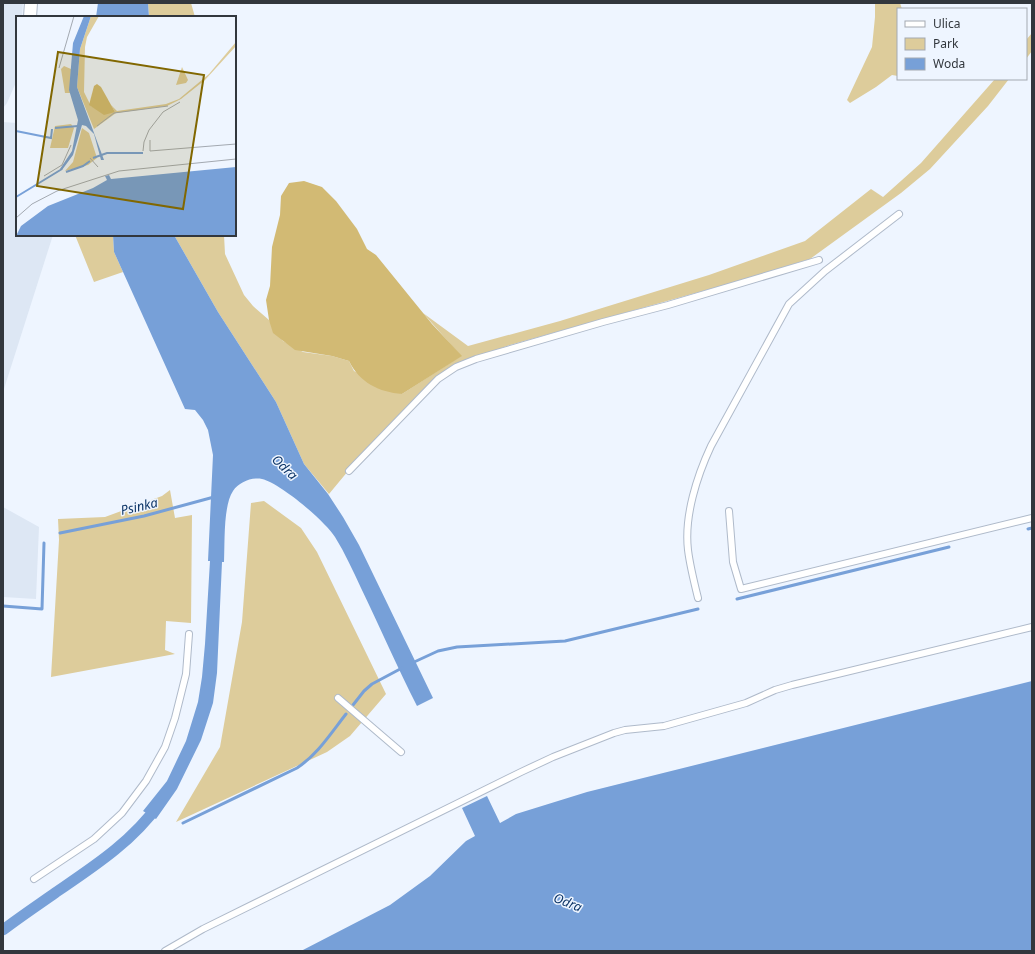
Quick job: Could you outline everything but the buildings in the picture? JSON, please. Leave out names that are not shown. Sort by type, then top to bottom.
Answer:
[{"type":"street","points":[[30,16],[31,3]]},
{"type":"lane","points":[[698,598],[689,554],[688,530],[695,487],[701,466],[711,446],[789,304],[825,271],[899,214]]},
{"type":"lane","points":[[349,471],[438,379],[456,367],[490,355],[602,322],[668,305],[818,260]]},
{"type":"lane","points":[[729,511],[733,562],[740,589],[1032,518]]},
{"type":"lane","points":[[165,951],[204,929],[521,772],[587,743],[624,730],[664,726],[746,703],[775,690],[792,685],[1032,627]]},
{"type":"lane","points":[[34,879],[94,839],[122,813],[146,781],[164,747],[175,718],[186,674],[189,634]]},
{"type":"lane","points":[[338,698],[401,752]]},
{"type":"shaded area","points":[[3,3],[23,3],[22,16],[16,16],[16,82],[7,103],[3,108]]},
{"type":"shaded area","points":[[3,122],[16,123],[16,236],[53,236],[3,392]]},
{"type":"shaded area","points":[[304,181],[322,187],[336,201],[357,229],[367,249],[376,255],[432,324],[462,356],[402,394],[386,391],[371,385],[353,369],[349,361],[332,356],[295,350],[273,333],[269,320],[266,300],[270,286],[272,247],[280,215],[281,196],[289,183]]},
{"type":"shaded area","points":[[3,507],[39,527],[36,599],[3,597]]},
{"type":"green space","points":[[148,3],[191,3],[195,16],[149,16]]},
{"type":"green space","points":[[875,3],[900,3],[902,8],[897,8],[897,76],[892,75],[850,103],[847,100],[872,47]]},
{"type":"green space","points":[[1032,33],[1032,51],[1027,58],[1027,39]]},
{"type":"green space","points":[[994,80],[1008,80],[988,106],[930,169],[901,193],[810,259],[742,280],[510,345],[454,366],[363,453],[329,494],[304,464],[276,402],[218,312],[175,236],[224,236],[225,254],[244,295],[253,306],[269,320],[283,341],[303,352],[332,356],[349,361],[354,371],[402,394],[461,356],[423,313],[468,346],[560,321],[709,275],[805,241],[871,189],[883,197],[921,163]]},
{"type":"green space","points":[[75,236],[113,236],[114,252],[123,272],[94,282]]},
{"type":"green space","points":[[170,490],[175,518],[192,515],[191,623],[166,621],[165,650],[175,654],[51,677],[59,540],[58,519],[105,517],[162,496]]},
{"type":"green space","points":[[264,501],[301,528],[317,552],[386,694],[350,736],[327,752],[176,822],[220,747],[242,622],[251,503]]},
{"type":"water","points":[[98,3],[148,3],[149,16],[96,16]]},
{"type":"water","name":"Odra","points":[[113,236],[175,236],[218,312],[276,402],[304,464],[328,494],[359,545],[433,698],[417,706],[349,562],[330,530],[302,504],[270,482],[262,479],[246,481],[233,491],[226,515],[224,562],[222,562],[217,673],[213,703],[201,740],[177,789],[156,819],[143,811],[167,781],[186,741],[198,702],[202,677],[210,561],[208,561],[213,455],[208,430],[203,420],[195,410],[185,409],[114,252]]},
{"type":"water","name":"Odra","points":[[1032,681],[1032,951],[301,951],[390,905],[430,876],[466,841],[475,836],[462,808],[487,796],[500,823],[516,814],[587,792]]},
{"type":"waterway","name":"Psinka","points":[[60,533],[144,516],[214,497]]},
{"type":"waterway","points":[[1028,529],[1032,528]]},
{"type":"waterway","name":"Psinka","points":[[3,606],[42,609],[44,543]]},
{"type":"waterway","points":[[737,599],[949,547]]},
{"type":"waterway","points":[[412,663],[438,651],[457,647],[565,641],[698,609]]},
{"type":"waterway","points":[[353,705],[364,691],[372,684],[402,668]]},
{"type":"waterway","points":[[183,823],[297,768],[318,750],[346,714]]},
{"type":"waterway","points":[[3,930],[111,853],[137,830],[159,804]]}]
